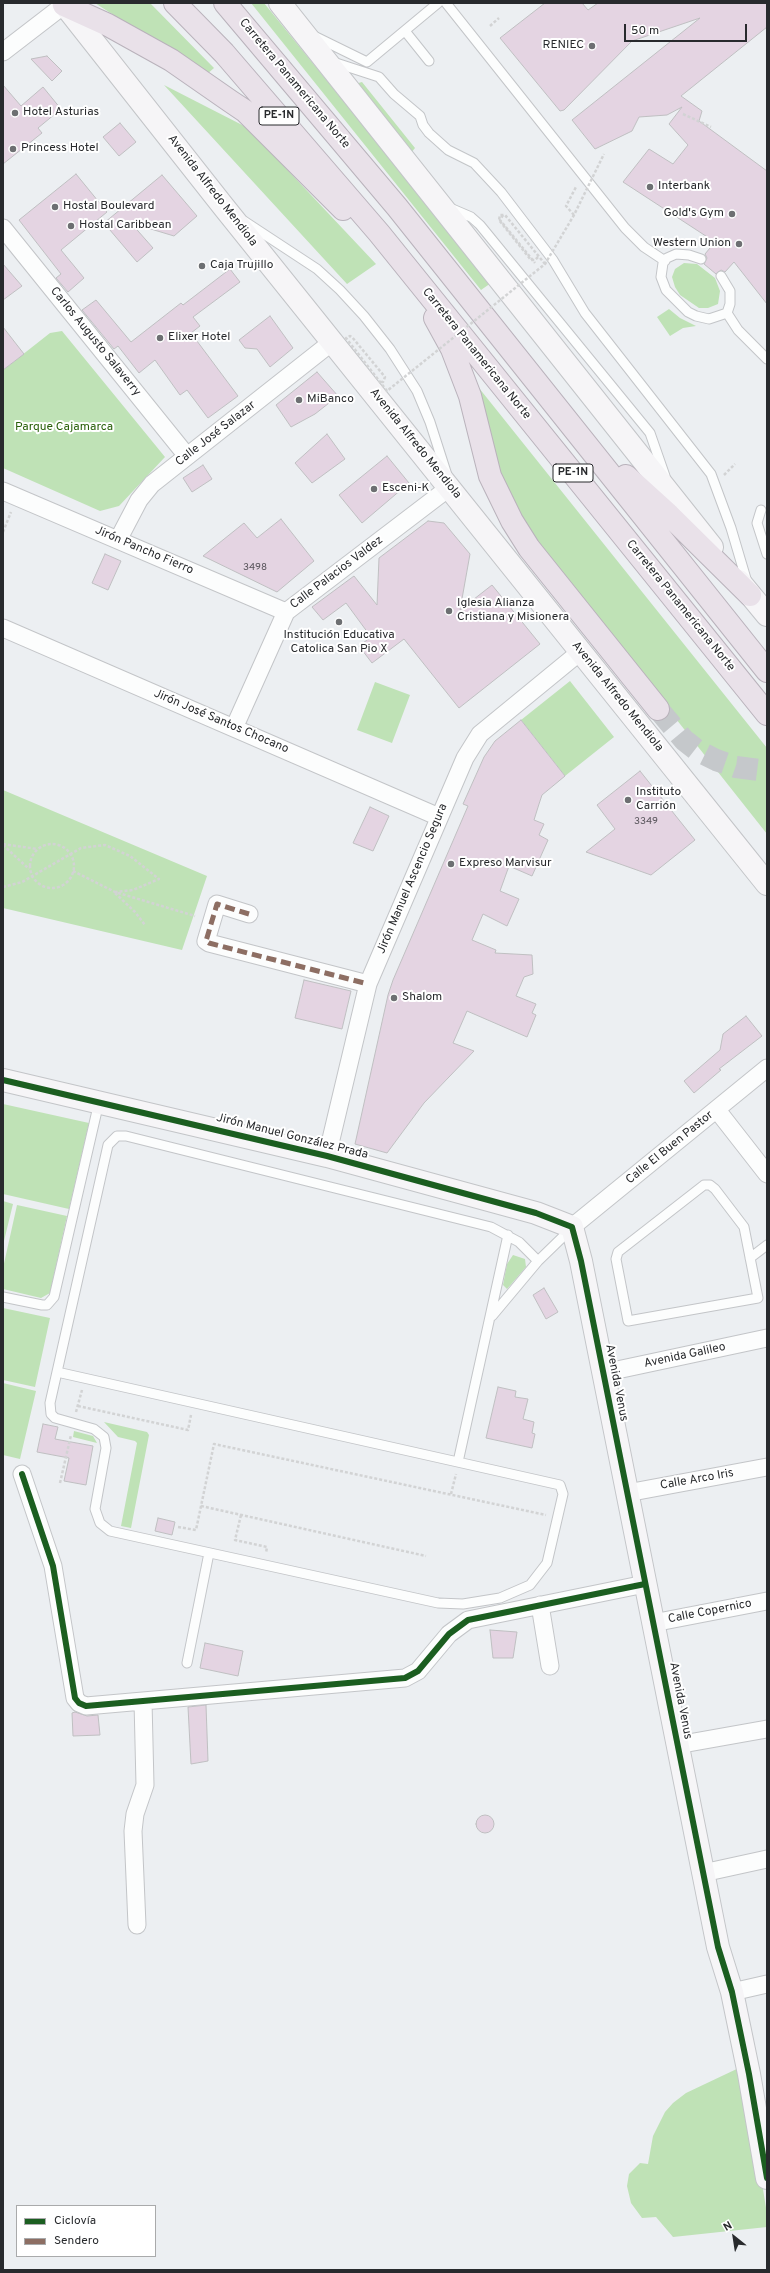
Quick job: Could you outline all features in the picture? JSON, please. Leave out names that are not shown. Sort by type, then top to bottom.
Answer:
[{"type":"highway","name":"Carretera Panamericana Norte","points":[[175,3],[224,53],[379,233],[767,714]]},
{"type":"highway","name":"Carretera Panamericana Norte","points":[[225,3],[397,207],[767,671]]},
{"type":"highway","points":[[64,4],[108,25],[171,60],[245,111],[334,201],[379,233]]},
{"type":"highway","points":[[410,271],[452,349],[470,396],[490,476],[512,521],[529,548],[658,709]]},
{"type":"highway","points":[[588,445],[670,515],[750,595]]},
{"type":"main road","points":[[280,3],[767,616]]},
{"type":"main road","name":"Avenida Alfredo Mendiola","points":[[64,4],[223,206],[767,884]]},
{"type":"main road","name":"Jirón Manuel González Prada","points":[[3,1080],[327,1156],[536,1213],[572,1228]]},
{"type":"main road","name":"Avenida Venus","points":[[572,1228],[581,1260],[718,1947],[732,1992],[749,2074],[767,2178]]},
{"type":"street","points":[[3,52],[64,4]]},
{"type":"street","name":"Carlos Augusto Salaverry","points":[[3,228],[188,456]]},
{"type":"street","name":"Calle José Salazar","points":[[118,540],[146,491],[332,342]]},
{"type":"street","name":"Calle Palacios Valdez","points":[[234,728],[286,612],[450,487]]},
{"type":"street","name":"Jirón Pancho Fierro","points":[[10,494],[286,612]]},
{"type":"street","name":"Jirón José Santos Chocano","points":[[3,628],[440,817]]},
{"type":"street","name":"Jirón Manuel Ascencio Segura","points":[[327,1156],[368,984],[465,758],[480,734],[580,652]]},
{"type":"street","points":[[249,914],[217,904],[206,941],[368,984]]},
{"type":"street","name":"Calle El Buen Pastor","points":[[572,1228],[767,1068]]},
{"type":"street","points":[[717,1110],[767,1174]]},
{"type":"street","name":"Avenida Galileo","points":[[603,1373],[767,1338]]},
{"type":"street","name":"Calle Arco Iris","points":[[627,1493],[767,1467]]},
{"type":"street","points":[[22,1474],[52,1566],[75,1698],[79,1703],[86,1706],[405,1678],[423,1667],[449,1634],[461,1624],[477,1618],[645,1584]]},
{"type":"street","name":"Calle Copernico","points":[[653,1623],[767,1601]]},
{"type":"street","points":[[540,1605],[550,1666]]},
{"type":"street","points":[[137,1925],[133,1831],[135,1814],[145,1785],[143,1701]]},
{"type":"street","points":[[678,1745],[767,1729]]},
{"type":"street","points":[[703,1873],[767,1860]]},
{"type":"street","points":[[732,1992],[767,1984]]},
{"type":"lane","points":[[299,28],[367,62],[438,3]]},
{"type":"lane","points":[[446,3],[582,175],[635,239],[665,261]]},
{"type":"lane","points":[[405,31],[429,61]]},
{"type":"lane","points":[[325,60],[379,77],[394,94],[418,109],[422,125],[429,133],[448,150],[474,163],[501,192],[553,260],[585,313],[711,474],[731,528],[750,595]]},
{"type":"lane","points":[[223,206],[317,269],[340,290],[364,316],[390,349],[418,391],[443,459],[450,487]]},
{"type":"lane","points":[[700,259],[689,255],[676,254],[665,261],[661,277],[665,288],[688,312],[700,318],[709,318],[726,313],[730,304],[730,291],[721,276]]},
{"type":"lane","points":[[726,313],[738,330],[767,359]]},
{"type":"lane","points":[[761,510],[757,523],[767,554]]},
{"type":"lane","points":[[3,1297],[42,1305],[47,1304],[54,1297],[99,1102]]},
{"type":"lane","points":[[57,1372],[560,1485],[563,1494],[550,1554],[537,1578],[530,1585],[512,1594],[482,1601],[463,1604],[438,1603],[110,1532],[100,1523],[96,1515],[95,1503],[106,1442],[100,1432],[94,1429],[60,1421],[51,1414],[50,1403],[108,1145],[117,1136],[126,1136],[491,1227],[508,1235],[538,1260]]},
{"type":"lane","points":[[710,1184],[715,1189],[744,1227],[750,1258],[758,1298],[628,1321],[616,1259],[618,1252],[704,1185],[710,1184]]},
{"type":"lane","points":[[491,1317],[538,1260],[572,1228]]},
{"type":"lane","points":[[458,1462],[508,1235]]},
{"type":"lane","points":[[750,1258],[767,1245]]},
{"type":"lane","points":[[187,1663],[209,1553]]},
{"type":"path","points":[[490,26],[499,18]]},
{"type":"path","points":[[683,114],[711,127]]},
{"type":"path","points":[[381,382],[384,382],[385,377],[352,337],[348,337],[347,341],[387,391],[545,264],[574,215],[604,154]]},
{"type":"path","points":[[574,215],[566,206],[582,175]]},
{"type":"path","points":[[538,257],[535,260],[531,260],[499,220],[500,215],[505,215],[545,264]]},
{"type":"path","points":[[3,532],[10,494]]},
{"type":"path","points":[[55,844],[61,845],[71,853],[73,860],[73,871],[69,880],[56,888],[43,886],[32,877],[30,869],[31,859],[37,850],[44,845],[55,844]]},
{"type":"path","points":[[3,845],[37,850]]},
{"type":"path","points":[[3,845],[30,869]]},
{"type":"path","points":[[3,887],[32,877],[71,853],[93,846],[105,845],[130,856],[159,879],[133,890],[115,892]]},
{"type":"path","points":[[73,871],[115,892],[195,916]]},
{"type":"path","points":[[115,892],[135,912],[145,925]]},
{"type":"path","points":[[78,1406],[188,1430],[194,1403]]},
{"type":"path","points":[[178,1527],[196,1530],[214,1444],[558,1517]]},
{"type":"path","points":[[451,1494],[458,1462]]},
{"type":"path","points":[[201,1506],[426,1556]]},
{"type":"path","points":[[241,1515],[235,1540],[267,1547],[263,1565]]},
{"type":"green space","points":[[95,3],[150,3],[214,68],[206,75]]},
{"type":"green space","points":[[251,3],[264,3],[491,283],[481,290]]},
{"type":"green space","points":[[362,82],[415,148],[411,153],[355,84]]},
{"type":"green space","points":[[164,85],[248,128],[376,264],[347,284]]},
{"type":"green space","points":[[684,263],[697,264],[715,278],[720,291],[718,304],[708,308],[699,308],[680,295],[675,287],[672,277],[675,269]]},
{"type":"green space","points":[[669,309],[680,318],[696,326],[683,328],[670,336],[657,317]]},
{"type":"green space","name":"Parque Cajamarca","points":[[62,331],[165,457],[119,506],[100,511],[3,468],[3,370],[50,333]]},
{"type":"green space","points":[[475,383],[767,748],[767,834],[525,528],[493,456]]},
{"type":"green space","points":[[570,681],[614,737],[565,776],[521,720]]},
{"type":"green space","points":[[375,682],[410,695],[392,743],[357,730]]},
{"type":"green space","points":[[3,790],[207,876],[182,950],[3,908]]},
{"type":"green space","points":[[3,1104],[89,1123],[69,1209],[3,1194]]},
{"type":"green space","points":[[3,1201],[13,1204],[3,1245]]},
{"type":"green space","points":[[17,1205],[67,1216],[50,1293],[41,1298],[3,1289],[3,1268]]},
{"type":"green space","points":[[513,1255],[525,1259],[526,1267],[507,1289],[503,1285],[507,1264]]},
{"type":"green space","points":[[3,1308],[50,1318],[35,1387],[3,1380]]},
{"type":"green space","points":[[3,1383],[36,1391],[20,1459],[3,1455]]},
{"type":"green space","points":[[104,1422],[147,1432],[149,1435],[131,1528],[121,1526],[137,1443],[135,1441],[118,1437]]},
{"type":"green space","points":[[74,1431],[93,1436],[97,1443],[73,1437]]},
{"type":"green space","points":[[743,2066],[767,2214],[767,2227],[673,2237],[656,2217],[642,2218],[631,2203],[627,2186],[629,2174],[640,2163],[648,2164],[653,2136],[665,2112],[673,2103],[686,2093]]},
{"type":"building","points":[[545,3],[582,3],[588,10],[598,3],[767,3],[767,27],[681,96],[702,111],[699,121],[767,171],[767,304],[734,262],[725,272],[721,270],[716,274],[704,264],[707,258],[705,254],[715,242],[623,182],[649,149],[673,164],[688,145],[669,124],[682,107],[667,115],[639,117],[632,131],[595,149],[572,120],[700,18],[632,41],[564,110],[560,111],[500,38]]},
{"type":"building","points":[[47,56],[62,71],[52,81],[31,59]]},
{"type":"building","points":[[3,85],[21,106],[43,87],[61,109],[38,128],[42,133],[3,164]]},
{"type":"building","points":[[120,123],[136,142],[119,156],[103,137]]},
{"type":"building","points":[[76,174],[107,212],[61,250],[84,278],[68,292],[56,278],[61,274],[19,220]]},
{"type":"building","points":[[162,175],[197,216],[174,236],[131,223],[153,248],[137,262],[104,223]]},
{"type":"building","points":[[3,264],[22,286],[3,300]]},
{"type":"building","points":[[230,269],[240,282],[193,317],[200,326],[191,333],[238,396],[208,418],[187,390],[180,395],[155,360],[139,373],[118,346],[114,349],[82,310],[96,300],[131,342],[181,303],[183,305]]},
{"type":"building","points":[[270,316],[293,348],[270,367],[257,349],[245,348],[239,340]]},
{"type":"building","points":[[3,327],[24,354],[3,370]]},
{"type":"building","points":[[317,372],[338,396],[315,414],[291,427],[276,405]]},
{"type":"building","points":[[327,434],[345,459],[312,483],[295,463]]},
{"type":"building","name":"Esceni-K","points":[[387,456],[409,483],[362,523],[339,495]]},
{"type":"building","points":[[203,465],[212,479],[192,492],[183,478]]},
{"type":"building","points":[[281,519],[314,561],[277,592],[203,556],[244,523],[257,538]]},
{"type":"building","name":"Iglesia Alianza Cristiana y Misionera","points":[[428,521],[444,523],[470,554],[460,610],[492,585],[540,644],[459,708],[404,639],[372,663],[359,646],[371,637],[346,603],[323,620],[312,607],[354,576],[377,605],[379,558]]},
{"type":"building","points":[[105,554],[121,561],[108,590],[92,583]]},
{"type":"building","points":[[521,720],[565,776],[542,795],[539,804],[534,820],[544,824],[539,835],[548,840],[532,876],[509,866],[500,891],[519,899],[507,926],[483,914],[472,940],[496,950],[495,953],[532,955],[533,974],[524,977],[516,996],[536,1004],[532,1013],[536,1015],[527,1037],[467,1011],[453,1043],[474,1051],[424,1103],[387,1153],[355,1144],[388,995],[393,980],[468,806],[463,804],[484,757],[495,741]]},
{"type":"building","points":[[640,771],[695,840],[651,875],[586,852],[615,829],[597,805]]},
{"type":"building","points":[[370,807],[389,816],[373,851],[353,843]]},
{"type":"building","points":[[304,980],[351,991],[342,1029],[295,1018]]},
{"type":"building","points":[[746,1016],[762,1036],[719,1069],[721,1070],[694,1093],[684,1081],[720,1050],[723,1034]]},
{"type":"building","points":[[544,1288],[558,1312],[546,1319],[533,1295]]},
{"type":"building","points":[[498,1387],[516,1391],[515,1397],[528,1399],[523,1419],[534,1422],[532,1433],[535,1434],[532,1448],[486,1438]]},
{"type":"building","points":[[43,1424],[58,1427],[55,1439],[93,1446],[86,1485],[64,1481],[69,1458],[37,1452]]},
{"type":"building","points":[[158,1518],[175,1522],[172,1535],[155,1531]]},
{"type":"building","points":[[490,1630],[517,1632],[513,1658],[493,1658]]},
{"type":"building","points":[[205,1643],[243,1651],[238,1676],[200,1668]]},
{"type":"building","points":[[206,1705],[208,1761],[191,1764],[188,1707]]},
{"type":"building","points":[[75,1712],[87,1716],[98,1715],[100,1735],[73,1736],[72,1713]]},
{"type":"building","points":[[485,1815],[489,1816],[493,1820],[493,1828],[489,1832],[485,1833],[481,1832],[477,1828],[476,1824],[477,1820],[481,1816]]},
{"type":"tunnel","points":[[658,709],[684,740],[698,751],[716,760],[736,767],[767,771]]},
{"type":"marked path","points":[[249,914],[217,904],[206,941],[368,984]]},
{"type":"cycle path","points":[[3,1080],[327,1156],[536,1213],[572,1227],[581,1261],[718,1947],[732,1992],[749,2074],[767,2178]]},
{"type":"cycle path","points":[[22,1474],[53,1566],[75,1698],[79,1703],[86,1706],[405,1678],[418,1671],[449,1634],[468,1620],[645,1584]]},
{"type":"place","name":"RENIEC","points":[[592,46]]},
{"type":"place","name":"Hotel Asturias","points":[[15,113]]},
{"type":"place","name":"Princess Hotel","points":[[13,149]]},
{"type":"place","name":"Interbank","points":[[650,187]]},
{"type":"place","name":"Hostal Boulevard","points":[[55,207]]},
{"type":"place","name":"Gold's Gym","points":[[732,214]]},
{"type":"place","name":"Hostal Caribbean","points":[[71,226]]},
{"type":"place","name":"Western Union","points":[[739,244]]},
{"type":"place","name":"Caja Trujillo","points":[[202,266]]},
{"type":"place","name":"Elixer Hotel","points":[[160,338]]},
{"type":"place","name":"MiBanco","points":[[299,400]]},
{"type":"place","name":"Esceni-K","points":[[374,489]]},
{"type":"place","name":"Iglesia Alianza Cristiana y Misionera","points":[[449,611]]},
{"type":"place","name":"Institución Educativa Catolica San Pio X","points":[[339,622]]},
{"type":"place","name":"Instituto Carrión","points":[[628,800]]},
{"type":"place","name":"Expreso Marvisur","points":[[451,864]]},
{"type":"place","name":"Shalom","points":[[394,998]]}]
